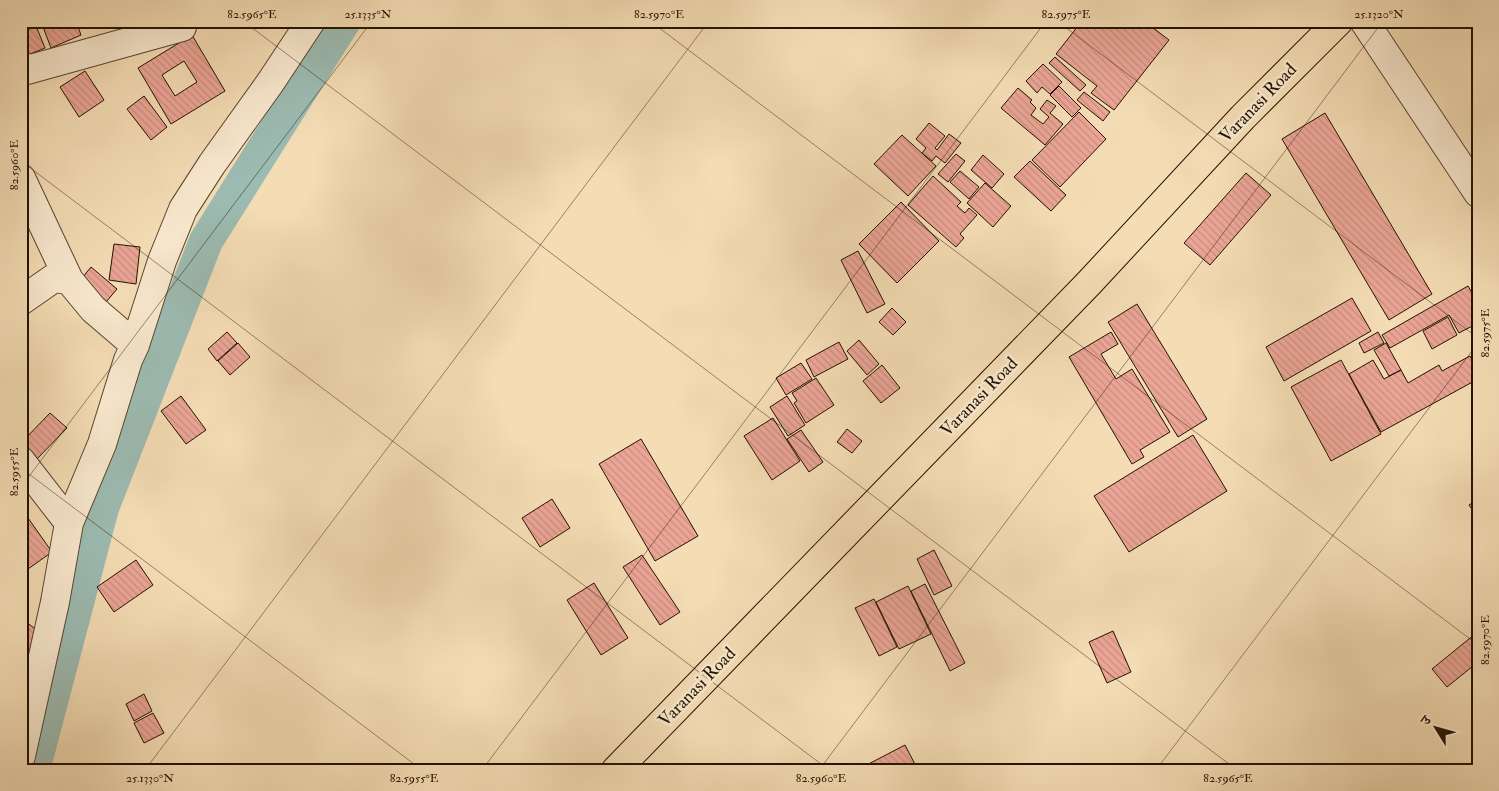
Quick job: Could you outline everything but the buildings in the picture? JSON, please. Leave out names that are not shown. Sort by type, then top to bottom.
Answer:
[{"type":"highway","name":"Varanasi Road","points":[[616,770],[1090,284],[1243,117],[1339,21]]},
{"type":"street","points":[[21,65],[27,70],[182,27],[179,21]]},
{"type":"street","points":[[21,756],[55,602],[69,523],[102,444],[162,260],[183,209],[311,21]]},
{"type":"street","points":[[1364,21],[1478,193]]},
{"type":"street","points":[[21,178],[69,280],[93,310],[135,345]]},
{"type":"street","points":[[21,301],[54,278],[69,280]]},
{"type":"street","points":[[21,461],[69,523]]},
{"type":"waterway","points":[[33,770],[102,508],[206,241],[344,21]]}]
